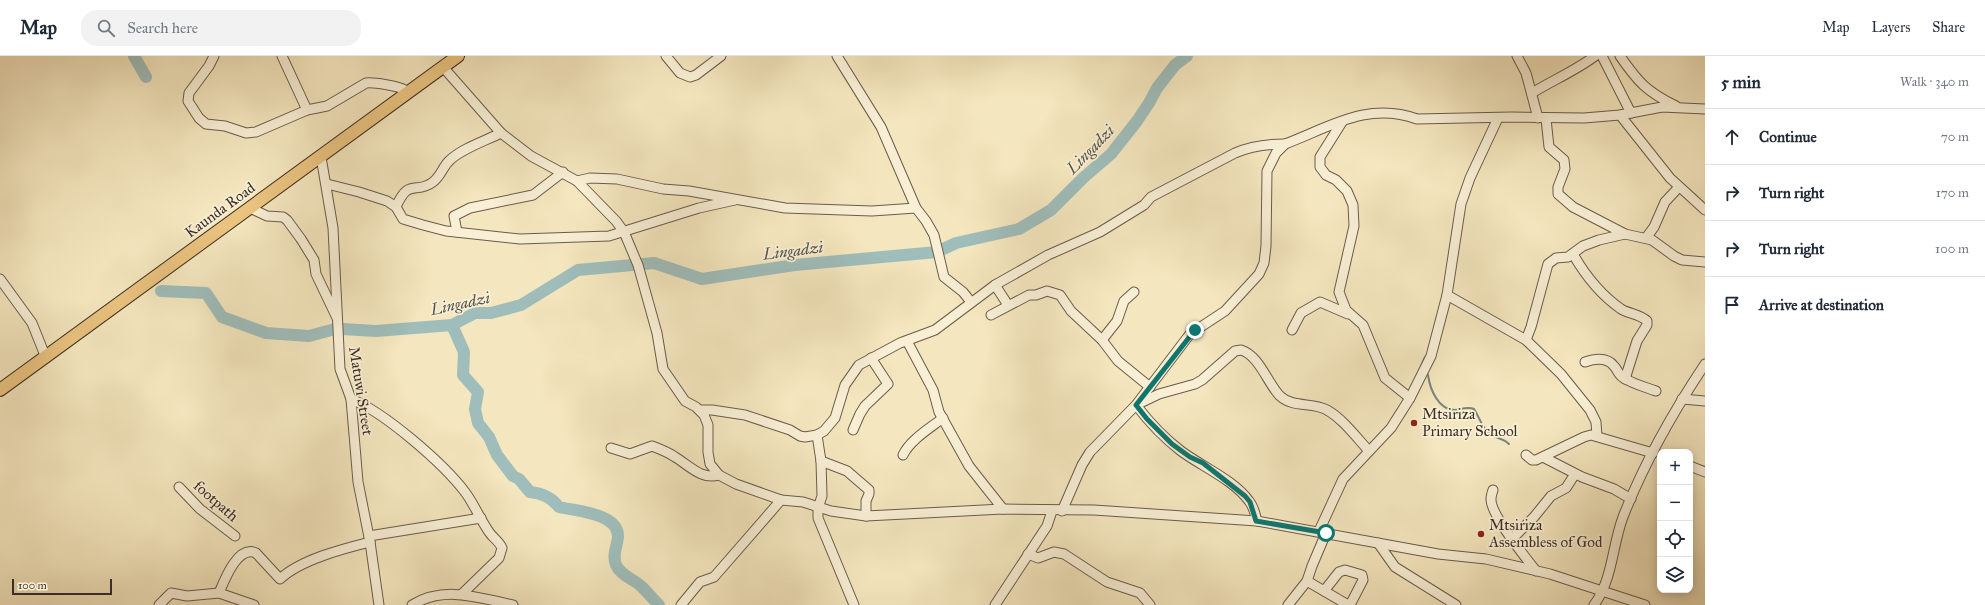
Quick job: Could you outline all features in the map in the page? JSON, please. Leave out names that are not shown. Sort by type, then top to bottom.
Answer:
[{"type":"main road","name":"Kaunda Road","points":[[0,390],[134,294],[458,56]]},
{"type":"street","points":[[214,56],[209,66],[189,93],[188,101],[191,108],[206,124],[225,126],[246,133],[256,132],[307,110],[327,106],[368,82],[399,87],[405,90],[406,94]]},
{"type":"street","points":[[282,56],[307,110]]},
{"type":"street","points":[[666,56],[680,73],[690,77],[696,75],[721,56]]},
{"type":"street","points":[[837,56],[881,127],[916,208],[934,235],[944,277],[963,292],[971,302]]},
{"type":"street","points":[[1517,56],[1526,73],[1542,118],[1549,147],[1564,160],[1565,164],[1558,187],[1558,194],[1579,211],[1606,223],[1625,234],[1646,238],[1658,243],[1674,256],[1682,260],[1705,262]]},
{"type":"street","points":[[1532,92],[1552,80],[1570,74],[1595,56]]},
{"type":"street","points":[[1602,56],[1631,113]]},
{"type":"street","points":[[1620,56],[1638,82],[1663,100],[1679,107]]},
{"type":"street","points":[[443,67],[501,132],[531,156],[577,181],[604,207],[624,232],[638,265],[656,333],[663,369],[685,401],[700,410],[704,415],[708,425],[708,459],[713,468],[719,475],[744,488],[782,500],[802,502],[818,508],[866,516],[1003,510],[1102,510],[1256,521],[1438,554],[1486,559],[1536,571],[1645,605]]},
{"type":"street","points":[[700,410],[712,410],[745,415],[790,430],[800,436],[818,435],[824,431],[835,418],[845,385],[852,372],[859,365],[870,358],[935,330],[995,285],[1048,255],[1100,232],[1144,205],[1151,197],[1246,148],[1285,144],[1362,114],[1404,114],[1417,119],[1542,118],[1620,116],[1662,108],[1705,108]]},
{"type":"street","points":[[1620,116],[1670,178],[1705,210]]},
{"type":"street","points":[[1288,605],[1307,581],[1323,532],[1343,479],[1391,428],[1410,398],[1431,356],[1447,295],[1459,215],[1465,192],[1498,118]]},
{"type":"street","points":[[1344,120],[1324,148],[1320,157],[1320,166],[1326,174],[1336,180],[1347,190],[1353,205],[1354,226],[1350,253],[1339,292],[1350,315]]},
{"type":"street","points":[[396,208],[404,192],[413,187],[428,185],[434,181],[450,160],[501,132]]},
{"type":"street","points":[[1062,511],[1082,465],[1090,452],[1136,405],[1190,334],[1226,312],[1262,268],[1266,246],[1267,170],[1276,154],[1285,144]]},
{"type":"street","name":"Matuwi Street","points":[[321,157],[327,184],[336,262],[340,368],[351,399],[358,482],[369,539],[378,605]]},
{"type":"street","points":[[457,232],[454,216],[470,208],[533,196],[562,172]]},
{"type":"street","points":[[577,181],[590,178],[617,179],[663,189],[784,208],[808,210],[878,211],[916,208]]},
{"type":"street","points":[[327,184],[359,192],[387,202],[396,208],[399,215],[408,221],[457,232],[520,239],[609,236],[699,208],[735,200]]},
{"type":"street","points":[[1646,238],[1654,227],[1666,202],[1679,187]]},
{"type":"street","points":[[250,208],[267,216],[283,217],[287,220],[314,260],[316,274],[338,320]]},
{"type":"street","points":[[1526,340],[1548,264],[1556,258],[1573,254],[1583,246],[1599,240],[1625,234]]},
{"type":"street","points":[[1573,254],[1583,270],[1600,291],[1619,307],[1647,321],[1647,325],[1637,341],[1625,379]]},
{"type":"street","points":[[0,279],[32,322],[46,358]]},
{"type":"street","points":[[995,285],[1008,305]]},
{"type":"street","points":[[991,315],[1028,295],[1036,295],[1050,291],[1063,298],[1071,311],[1102,340],[1118,361],[1150,388]]},
{"type":"street","points":[[1102,340],[1117,321],[1124,301],[1134,292]]},
{"type":"street","points":[[1447,295],[1526,340],[1561,374],[1590,410],[1596,422],[1598,436]]},
{"type":"street","points":[[1292,330],[1301,313],[1320,302],[1350,315],[1363,325],[1384,378],[1410,398]]},
{"type":"street","points":[[907,341],[933,390],[937,405],[943,418],[969,466],[1003,510]]},
{"type":"street","points":[[1136,405],[1159,394],[1195,384],[1202,380],[1234,351],[1241,350],[1248,354],[1262,369],[1281,397],[1303,405],[1326,410],[1343,423],[1369,451]]},
{"type":"street","points":[[853,430],[865,406],[888,384],[870,358]]},
{"type":"street","points":[[1585,362],[1595,359],[1609,362],[1616,367],[1618,374],[1625,379],[1656,391]]},
{"type":"street","points":[[1594,605],[1603,592],[1610,572],[1614,546],[1631,499],[1654,457],[1682,399],[1705,364]]},
{"type":"street","points":[[351,399],[363,404],[393,424],[444,470],[464,492],[481,518],[488,532],[500,544],[501,553],[495,562],[462,594]]},
{"type":"street","points":[[1682,399],[1705,401]]},
{"type":"street","points":[[1136,405],[1147,419],[1172,444],[1190,457],[1203,463],[1245,496],[1250,502],[1256,521]]},
{"type":"street","points":[[903,455],[922,434],[943,418]]},
{"type":"street","points":[[818,435],[821,461],[822,496],[818,508],[818,518],[854,605]]},
{"type":"street","points":[[1526,456],[1534,461],[1584,437],[1598,436],[1654,457]]},
{"type":"street","points":[[611,448],[630,454],[652,446],[669,453],[700,474],[707,476],[719,475]]},
{"type":"street","points":[[1543,457],[1563,466],[1575,474],[1602,483],[1631,499]]},
{"type":"street","points":[[821,461],[847,471],[869,490],[866,501],[866,516]]},
{"type":"street","points":[[1693,467],[1705,472]]},
{"type":"street","points":[[1512,539],[1534,517],[1551,496],[1566,488],[1575,474]]},
{"type":"street","name":"footpath","points":[[179,487],[200,509],[235,536]]},
{"type":"street","points":[[1493,490],[1491,500],[1492,507],[1512,539],[1536,571]]},
{"type":"street","points":[[681,605],[700,582],[714,577],[782,500]]},
{"type":"street","points":[[995,605],[1047,526],[1052,511]]},
{"type":"street","points":[[219,593],[230,570],[238,558],[245,553],[256,553],[280,579],[290,570],[369,539],[481,518]]},
{"type":"street","points":[[1378,543],[1395,567],[1456,605]]},
{"type":"street","points":[[1028,554],[1038,558],[1054,552],[1064,554],[1112,585],[1140,593],[1150,605]]},
{"type":"street","points":[[1307,581],[1324,591],[1349,605],[1363,580],[1362,575],[1345,570],[1339,572],[1324,591]]},
{"type":"street","points":[[159,605],[171,593],[187,596],[219,593],[254,605]]},
{"type":"street","points":[[412,605],[422,600],[439,596],[462,594],[513,605]]},
{"type":"waterway","points":[[134,56],[146,77]]},
{"type":"waterway","name":"Lingadzi","points":[[342,329],[376,331],[452,325],[475,313],[491,313],[521,305],[578,270],[654,263],[702,279],[795,265],[937,252],[956,243],[1019,229],[1051,210],[1083,178],[1111,154],[1137,121],[1157,88],[1175,65],[1187,56]]},
{"type":"waterway","points":[[161,291],[206,293],[222,317],[266,333],[309,336],[335,329]]},
{"type":"waterway","points":[[452,325],[464,352],[463,375],[478,392],[475,409],[478,423],[489,437],[497,455],[513,476],[519,479],[530,492],[546,496],[559,507],[595,514],[611,523],[616,529],[618,537],[615,554],[615,561],[618,569],[624,575],[639,584],[659,605]]},
{"type":"waterway","points":[[1421,366],[1425,357]]},
{"type":"waterway","points":[[1424,373],[1428,375],[1433,392],[1440,403],[1449,409],[1474,409],[1483,427],[1489,433],[1509,444]]},
{"type":"place","name":"Mtsiriza Primary School","points":[[1414,423]]},
{"type":"place","name":"Mtsiriza Assembless of God","points":[[1481,534]]},
{"type":"route","points":[[1195,330],[1190,334],[1136,405],[1147,419],[1172,444],[1190,457],[1203,463],[1245,496],[1254,510],[1256,521],[1326,533]]}]
